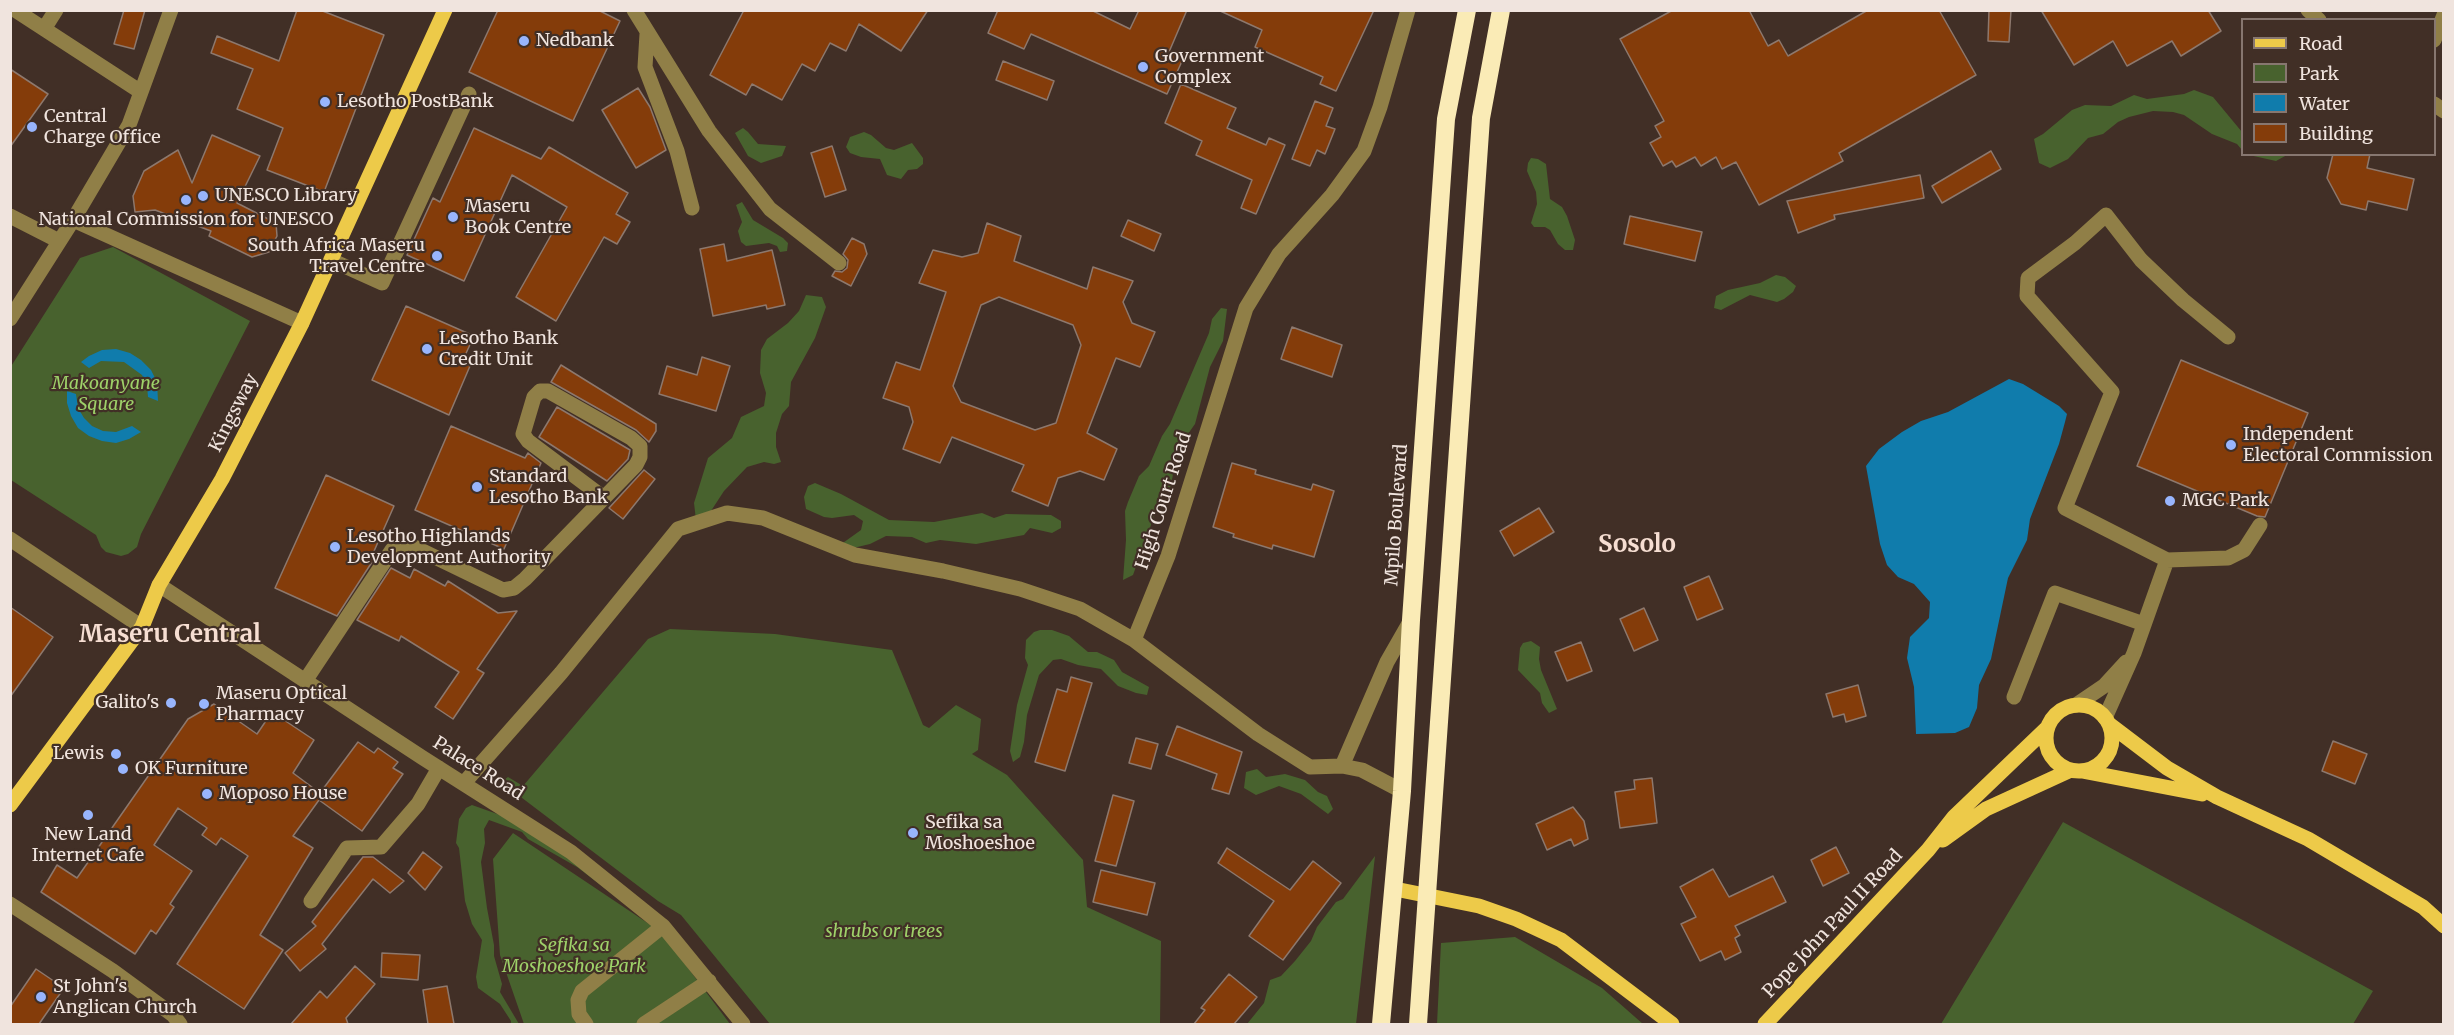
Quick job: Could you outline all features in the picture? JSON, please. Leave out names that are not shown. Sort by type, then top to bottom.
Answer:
[{"type":"highway","name":"Mpilo Boulevard","points":[[1381,1024],[1395,889],[1411,620],[1446,119],[1467,10]]},
{"type":"highway","points":[[1419,1024],[1481,118],[1501,10]]},
{"type":"main road","name":"Kingsway","points":[[10,805],[142,627],[159,585],[222,478],[302,323],[445,10]]},
{"type":"main road","points":[[2217,797],[2076,771],[2053,759],[2048,749],[2047,728],[2058,712],[2076,705],[2088,706],[2098,711],[2107,721],[2167,768],[2217,797],[2308,839],[2423,907],[2444,926]]},
{"type":"main road","points":[[2076,771],[2091,769],[2107,755],[2112,735],[2107,721]]},
{"type":"main road","name":"Pope John Paul II Road","points":[[1766,1024],[1928,850],[1954,817],[2047,728]]},
{"type":"main road","name":"Pope John Paul II Road","points":[[1928,850],[1986,809],[2076,771]]},
{"type":"main road","points":[[1395,889],[1479,906],[1516,919],[1561,940],[1672,1024]]},
{"type":"street","points":[[15,10],[141,92]]},
{"type":"street","points":[[44,29],[56,10]]},
{"type":"street","points":[[10,318],[73,220],[129,125],[171,10]]},
{"type":"street","points":[[634,10],[709,131],[770,209],[839,263]]},
{"type":"street","name":"High Court Road","points":[[1134,640],[1168,556],[1246,308],[1279,254],[1332,195],[1364,151],[1408,10]]},
{"type":"street","points":[[2436,35],[2444,15]]},
{"type":"street","points":[[647,34],[645,67],[678,151],[692,208]]},
{"type":"street","points":[[331,260],[382,283],[469,94]]},
{"type":"street","points":[[2228,337],[2183,300],[2141,260],[2106,215],[2075,243],[2028,278],[2027,296],[2112,392],[2065,508],[2167,560],[2229,558],[2244,550],[2260,525]]},
{"type":"street","points":[[10,216],[59,242]]},
{"type":"street","points":[[73,220],[302,323]]},
{"type":"street","points":[[305,681],[392,550],[406,543],[503,590],[514,588],[604,498],[636,465],[640,457],[640,446],[631,438],[548,391],[540,391],[534,397],[523,434],[528,441],[604,498]]},
{"type":"street","points":[[465,783],[561,673],[678,529],[727,513],[763,518],[855,555],[943,570],[1020,589],[1080,609],[1134,640],[1258,734],[1310,767],[1342,766],[1362,770],[1402,790]]},
{"type":"street","points":[[10,539],[142,627]]},
{"type":"street","points":[[2107,721],[2167,560]]},
{"type":"street","name":"Palace Road","points":[[159,585],[571,852],[663,926],[743,1024]]},
{"type":"street","points":[[2014,697],[2055,593],[2144,624]]},
{"type":"street","points":[[1342,766],[1387,663],[1411,620]]},
{"type":"street","points":[[2076,705],[2104,686],[2134,652]]},
{"type":"street","points":[[311,901],[347,848],[381,847],[418,804],[439,768]]},
{"type":"street","points":[[10,904],[122,978],[173,1015],[180,1024]]},
{"type":"street","points":[[586,1024],[579,1014],[578,1000],[582,992],[663,926]]},
{"type":"street","points":[[644,1024],[709,981]]},
{"type":"green space","points":[[2194,90],[2213,97],[2241,131],[2241,149],[2237,144],[2212,134],[2184,115],[2153,111],[2129,117],[2118,122],[2103,134],[2088,138],[2068,159],[2050,168],[2039,163],[2034,139],[2072,110],[2085,105],[2111,106],[2134,95],[2147,99],[2184,94]]},
{"type":"green space","points":[[743,128],[758,144],[786,146],[782,156],[761,163],[748,156],[735,133]]},
{"type":"green space","points":[[864,132],[886,148],[894,150],[912,143],[923,158],[923,164],[917,169],[908,170],[901,179],[887,175],[880,159],[861,157],[850,153],[846,147],[850,137]]},
{"type":"green space","points":[[2254,156],[2285,156],[2276,161]]},
{"type":"green space","points":[[1531,158],[1546,164],[1550,199],[1562,207],[1567,216],[1575,240],[1573,250],[1565,250],[1558,244],[1550,230],[1545,227],[1534,227],[1531,223],[1537,204],[1536,192],[1527,171]]},
{"type":"green space","points":[[742,202],[753,220],[788,243],[787,251],[780,252],[777,246],[769,243],[746,246],[741,242],[738,231],[742,222],[736,205]]},
{"type":"green space","name":"Makoanyane Square","points":[[113,247],[250,321],[141,534],[137,547],[121,556],[106,552],[96,535],[11,480],[10,368],[80,258]]},
{"type":"green space","points":[[1776,275],[1785,277],[1796,286],[1793,292],[1784,299],[1777,302],[1750,295],[1721,310],[1714,308],[1716,296],[1728,290],[1760,283]]},
{"type":"green space","points":[[806,295],[822,297],[826,307],[815,338],[791,382],[789,406],[782,414],[776,433],[776,447],[781,462],[774,464],[764,462],[747,467],[724,491],[709,514],[696,520],[694,503],[708,458],[732,438],[741,417],[764,406],[766,393],[760,373],[761,350],[767,339],[799,311]]},
{"type":"green space","points":[[1221,308],[1227,309],[1223,341],[1210,367],[1195,424],[1183,441],[1171,486],[1161,497],[1133,575],[1123,580],[1126,540],[1125,511],[1128,502],[1139,476],[1149,466],[1170,424],[1209,333],[1212,319]]},
{"type":"green space","points":[[815,483],[889,520],[934,522],[982,513],[994,518],[1006,514],[1051,515],[1061,521],[1061,528],[1052,533],[1030,528],[1024,535],[976,544],[940,540],[926,543],[912,537],[886,536],[870,544],[849,549],[840,545],[861,530],[863,521],[854,515],[824,517],[806,509],[804,497],[808,486]]},
{"type":"green space","name":"shrubs or trees","points":[[670,629],[775,634],[892,650],[923,725],[929,728],[956,705],[981,719],[978,750],[972,754],[1007,775],[1083,860],[1087,907],[1161,941],[1160,1024],[770,1024],[681,915],[658,901],[501,782],[508,777],[523,786],[648,639]]},
{"type":"green space","points":[[1052,630],[1069,636],[1088,652],[1097,652],[1114,660],[1122,672],[1149,687],[1147,695],[1136,693],[1118,686],[1101,669],[1061,659],[1053,660],[1039,675],[1027,715],[1020,757],[1013,762],[1010,751],[1017,705],[1028,665],[1025,658],[1026,640],[1034,632]]},
{"type":"green space","points":[[1531,641],[1540,647],[1541,670],[1557,709],[1549,713],[1542,703],[1540,693],[1518,670],[1520,648],[1523,643]]},
{"type":"green space","points":[[1257,769],[1266,777],[1285,774],[1305,780],[1318,792],[1327,796],[1333,809],[1328,814],[1301,794],[1279,786],[1256,795],[1244,788],[1246,772]]},
{"type":"green space","points":[[472,805],[503,816],[577,861],[631,908],[577,867],[528,839],[522,832],[489,820],[484,829],[485,843],[481,862],[494,956],[502,984],[500,992],[519,1024],[511,1024],[500,1004],[478,988],[476,977],[482,940],[472,924],[465,901],[459,848],[456,843],[459,819],[466,808]]},
{"type":"green space","points":[[2063,822],[2373,991],[2353,1024],[1941,1024]]},
{"type":"green space","name":"Sefika sa Moshoeshoe Park","points":[[513,833],[661,932],[730,1024],[524,1024],[500,955],[493,859]]},
{"type":"green space","points":[[1375,856],[1356,1024],[1247,1024],[1264,1003],[1270,980],[1281,976],[1295,961],[1336,902],[1343,899]]},
{"type":"green space","points":[[1515,937],[1602,988],[1643,1024],[1437,1024],[1441,943]]},
{"type":"water","points":[[116,349],[130,353],[151,370],[157,382],[158,401],[148,397],[147,386],[142,375],[124,362],[101,361],[89,368],[81,362],[102,350]]},
{"type":"water","points":[[2009,379],[2023,384],[2059,406],[2067,414],[2065,422],[2059,444],[2030,519],[2027,540],[2008,578],[1991,659],[1979,685],[1977,708],[1969,727],[1955,733],[1916,734],[1914,687],[1907,658],[1910,637],[1929,618],[1930,602],[1914,584],[1898,577],[1887,565],[1880,544],[1866,466],[1879,449],[1902,432],[1921,421],[1948,412]]},
{"type":"water","points":[[67,391],[76,394],[78,408],[92,426],[103,431],[116,432],[132,426],[141,432],[116,443],[89,436],[78,428],[71,416],[67,403]]},
{"type":"building","points":[[124,10],[145,10],[134,49],[114,44]]},
{"type":"building","name":"Lesotho PostBank","points":[[297,10],[320,10],[384,35],[324,192],[267,170],[283,128],[237,109],[253,69],[211,53],[217,36],[279,61]]},
{"type":"building","points":[[498,10],[598,10],[620,21],[573,121],[469,72]]},
{"type":"building","points":[[744,10],[928,10],[901,51],[859,24],[846,51],[830,43],[815,71],[802,64],[782,100],[752,84],[746,95],[710,75]]},
{"type":"building","name":"Government Complex","points":[[998,10],[1091,10],[1130,29],[1139,10],[1187,10],[1169,52],[1183,59],[1167,94],[1031,34],[1024,49],[988,33]]},
{"type":"building","points":[[1218,10],[1374,10],[1336,91],[1320,84],[1323,77],[1255,47],[1262,30]]},
{"type":"building","points":[[1673,10],[1749,10],[1768,46],[1779,40],[1788,56],[1868,10],[1939,10],[1976,75],[1839,153],[1843,161],[1759,205],[1736,162],[1722,169],[1716,157],[1701,166],[1695,157],[1676,167],[1672,161],[1663,166],[1650,143],[1661,137],[1655,126],[1664,121],[1620,39]]},
{"type":"building","points":[[1989,10],[2011,10],[2009,42],[1988,41]]},
{"type":"building","points":[[2041,10],[2208,10],[2221,31],[2181,56],[2172,41],[2127,66],[2113,41],[2074,65]]},
{"type":"building","points":[[1003,61],[1054,81],[1047,100],[996,80]]},
{"type":"building","points":[[10,69],[48,94],[10,147]]},
{"type":"building","points":[[1181,84],[1236,108],[1227,128],[1266,145],[1269,138],[1285,145],[1256,214],[1241,208],[1252,180],[1196,155],[1202,141],[1165,123]]},
{"type":"building","points":[[638,88],[650,107],[666,150],[636,168],[602,110]]},
{"type":"building","points":[[1315,101],[1333,108],[1326,126],[1335,129],[1325,154],[1317,150],[1310,166],[1292,159]]},
{"type":"building","points":[[474,128],[541,159],[549,147],[628,193],[616,214],[630,222],[617,244],[604,237],[556,321],[516,297],[567,207],[512,175],[464,281],[407,255],[433,198],[440,202]]},
{"type":"building","name":"National Commission for UNESCO","points":[[212,135],[260,156],[237,203],[276,223],[277,236],[269,252],[252,257],[209,236],[211,231],[155,210],[135,212],[133,196],[144,171],[178,150],[192,183]]},
{"type":"building","points":[[832,146],[846,190],[825,197],[811,153]]},
{"type":"building","points":[[1991,151],[2001,169],[1942,203],[1932,186]]},
{"type":"building","points":[[2332,156],[2370,156],[2367,168],[2414,179],[2407,210],[2368,201],[2366,210],[2341,204],[2327,178]]},
{"type":"building","points":[[1920,175],[1924,198],[1834,215],[1835,219],[1798,233],[1787,201]]},
{"type":"building","points":[[1630,216],[1702,232],[1695,261],[1624,244]]},
{"type":"building","points":[[1128,220],[1161,234],[1154,251],[1121,236]]},
{"type":"building","points":[[987,223],[1021,236],[1014,261],[1087,289],[1093,267],[1133,281],[1123,302],[1132,323],[1155,332],[1140,367],[1116,358],[1087,433],[1117,449],[1104,480],[1080,471],[1058,478],[1048,506],[1012,491],[1024,465],[952,437],[940,463],[903,449],[913,422],[909,407],[883,398],[896,362],[920,370],[946,292],[919,283],[933,250],[962,257],[978,253]],"holes":[[[999,297],[1073,325],[1081,345],[1056,423],[1035,430],[961,402],[953,386],[981,305]]]},
{"type":"building","points":[[852,238],[864,244],[867,254],[851,286],[832,276],[835,271],[842,272],[847,268],[848,260],[843,254]]},
{"type":"building","points":[[724,244],[727,261],[772,250],[785,305],[767,309],[766,305],[713,316],[700,249]]},
{"type":"building","name":"Lesotho Bank Credit Unit","points":[[406,306],[474,336],[462,362],[470,366],[449,415],[372,380]]},
{"type":"building","points":[[1292,327],[1342,345],[1332,377],[1281,359]]},
{"type":"building","points":[[702,357],[730,366],[716,411],[659,394],[667,366],[697,375]]},
{"type":"building","points":[[2181,360],[2308,413],[2265,517],[2257,516],[2137,466]]},
{"type":"building","points":[[561,365],[656,424],[656,431],[649,442],[636,430],[551,382]]},
{"type":"building","points":[[557,407],[630,450],[628,459],[607,481],[539,437]]},
{"type":"building","name":"Standard Lesotho Bank","points":[[451,426],[525,458],[528,453],[541,463],[504,549],[415,510]]},
{"type":"building","points":[[1232,463],[1256,470],[1255,474],[1311,490],[1313,484],[1334,491],[1314,557],[1273,545],[1272,549],[1233,537],[1234,534],[1213,527]]},
{"type":"building","points":[[644,470],[655,479],[623,519],[609,508]]},
{"type":"building","name":"Lesotho Highlands Development Authority","points":[[326,475],[394,506],[371,558],[374,559],[337,616],[275,588]]},
{"type":"building","points":[[1539,508],[1554,532],[1514,556],[1500,531]]},
{"type":"building","points":[[391,568],[410,578],[414,569],[445,586],[448,581],[498,613],[517,611],[477,669],[484,673],[453,719],[435,707],[459,672],[401,636],[399,641],[357,620]]},
{"type":"building","points":[[1709,576],[1723,609],[1697,620],[1684,587]]},
{"type":"building","points":[[10,607],[53,637],[10,697]]},
{"type":"building","points":[[1644,608],[1658,640],[1634,651],[1620,619]]},
{"type":"building","points":[[1581,642],[1592,671],[1567,681],[1555,652]]},
{"type":"building","points":[[1071,677],[1092,683],[1065,771],[1035,762],[1057,689],[1067,692]]},
{"type":"building","points":[[1858,685],[1866,716],[1846,722],[1844,714],[1833,717],[1826,694]]},
{"type":"building","points":[[214,704],[257,734],[272,712],[314,740],[293,773],[320,793],[358,742],[374,753],[378,748],[398,762],[393,768],[403,774],[362,831],[319,800],[293,836],[313,848],[260,935],[283,950],[244,1009],[177,964],[248,856],[221,838],[216,845],[202,835],[207,828],[178,808],[154,845],[192,871],[170,904],[174,907],[156,934],[151,930],[135,954],[41,892],[57,865],[77,878],[188,719]]},
{"type":"building","points":[[1177,726],[1242,752],[1229,794],[1212,789],[1217,774],[1166,755]]},
{"type":"building","points":[[1136,738],[1158,744],[1151,769],[1129,763]]},
{"type":"building","points":[[2333,741],[2367,754],[2355,784],[2322,771]]},
{"type":"building","points":[[1652,778],[1657,823],[1620,828],[1615,792],[1635,789],[1634,780]]},
{"type":"building","points":[[1113,795],[1134,801],[1116,866],[1095,861]]},
{"type":"building","points":[[1573,807],[1584,821],[1588,839],[1574,846],[1571,839],[1547,850],[1536,824]]},
{"type":"building","points":[[1836,847],[1849,873],[1823,886],[1811,860]]},
{"type":"building","points":[[1227,848],[1290,890],[1313,861],[1341,883],[1283,960],[1249,936],[1274,901],[1218,863]]},
{"type":"building","points":[[423,852],[442,867],[425,890],[408,873]]},
{"type":"building","points":[[363,857],[373,857],[404,881],[390,893],[373,879],[322,944],[326,949],[300,971],[285,953],[316,926],[312,922]]},
{"type":"building","points":[[1713,869],[1729,897],[1773,876],[1786,902],[1735,926],[1740,935],[1735,938],[1741,952],[1725,960],[1721,951],[1700,961],[1681,924],[1696,917],[1680,887]]},
{"type":"building","points":[[1101,870],[1155,883],[1147,915],[1093,902]]},
{"type":"building","points":[[382,953],[420,955],[418,980],[381,977]]},
{"type":"building","points":[[355,966],[375,984],[346,1018],[348,1024],[291,1024],[320,991],[327,998]]},
{"type":"building","name":"St John's Anglican Church","points":[[36,969],[64,988],[39,1024],[10,1024],[10,1007]]},
{"type":"building","points":[[1229,974],[1257,997],[1234,1024],[1194,1024],[1205,1010],[1201,1008]]},
{"type":"building","points":[[447,986],[454,1024],[428,1024],[423,990]]},
{"type":"place","name":"Nedbank","points":[[524,41]]},
{"type":"place","name":"Government Complex","points":[[1143,67]]},
{"type":"place","name":"Lesotho PostBank","points":[[325,102]]},
{"type":"place","name":"Central Charge Office","points":[[32,127]]},
{"type":"place","name":"UNESCO Library","points":[[203,196]]},
{"type":"place","name":"National Commission for UNESCO","points":[[186,200]]},
{"type":"place","name":"Maseru Book Centre","points":[[453,217]]},
{"type":"place","name":"South Africa Maseru Travel Centre","points":[[437,256]]},
{"type":"place","name":"Lesotho Bank Credit Unit","points":[[427,349]]},
{"type":"place","name":"Independent Electoral Commission","points":[[2231,445]]},
{"type":"place","name":"Standard Lesotho Bank","points":[[477,487]]},
{"type":"place","name":"MGC Park","points":[[2170,501]]},
{"type":"place","name":"Lesotho Highlands Development Authority","points":[[335,547]]},
{"type":"place","name":"Galito's","points":[[171,703]]},
{"type":"place","name":"Maseru Optical Pharmacy","points":[[204,704]]},
{"type":"place","name":"Lewis","points":[[116,754]]},
{"type":"place","name":"OK Furniture","points":[[123,769]]},
{"type":"place","name":"Moposo House","points":[[207,794]]},
{"type":"place","name":"New Land Internet Cafe","points":[[88,815]]},
{"type":"place","name":"Sefika sa Moshoeshoe","points":[[913,833]]},
{"type":"place","name":"St John's Anglican Church","points":[[41,997]]},
{"type":"district","name":"Sosolo","points":[[1637,545]]},
{"type":"district","name":"Maseru Central","points":[[170,635]]}]
